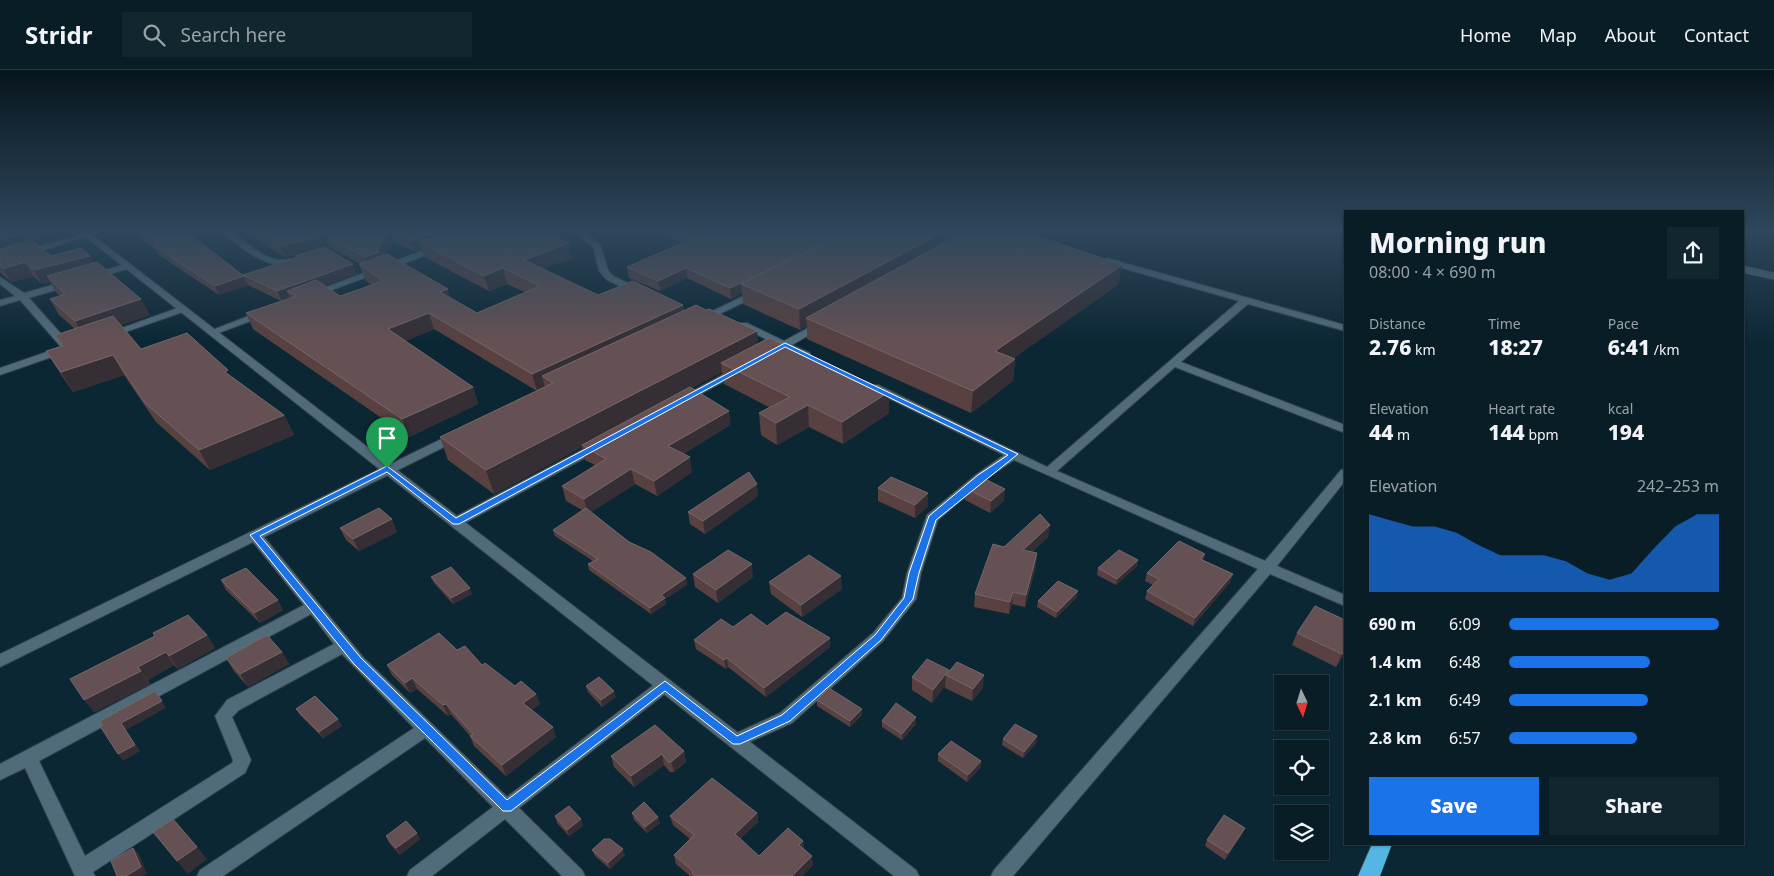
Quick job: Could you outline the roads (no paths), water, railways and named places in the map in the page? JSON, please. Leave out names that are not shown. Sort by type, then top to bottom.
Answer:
[{"type":"highway","points":[[1368,876],[1382,845]]},
{"type":"street","points":[[0,303],[122,268]]},
{"type":"street","points":[[130,268],[909,876]]},
{"type":"street","points":[[358,268],[368,274]]},
{"type":"street","points":[[304,298],[385,268]]},
{"type":"street","points":[[603,268],[610,278],[645,295]]},
{"type":"street","points":[[1129,268],[1344,328]]},
{"type":"street","points":[[0,280],[22,296],[73,346],[0,372]]},
{"type":"street","points":[[692,321],[716,312],[772,285]]},
{"type":"street","points":[[1048,472],[1247,300]]},
{"type":"street","points":[[212,332],[277,308]]},
{"type":"street","points":[[104,336],[183,309]]},
{"type":"street","points":[[716,312],[820,362]]},
{"type":"street","points":[[767,354],[835,316]]},
{"type":"street","points":[[672,405],[750,363]]},
{"type":"street","points":[[1174,363],[1344,429]]},
{"type":"street","points":[[865,383],[1048,472],[1269,566],[1344,601]]},
{"type":"street","points":[[0,661],[467,430]]},
{"type":"street","points":[[456,522],[612,438]]},
{"type":"street","points":[[736,741],[786,718],[878,637],[909,599],[914,573],[932,518],[981,477],[1014,454]]},
{"type":"street","points":[[1001,876],[1269,566],[1344,474]]},
{"type":"street","points":[[255,535],[357,661],[575,876]]},
{"type":"street","points":[[0,773],[314,606]]},
{"type":"street","points":[[29,759],[83,873],[239,768],[242,760],[223,716],[233,705],[345,645]]},
{"type":"street","points":[[417,876],[665,685]]},
{"type":"street","points":[[207,876],[427,728]]},
{"type":"lane","points":[[1744,269],[1774,276]]}]
